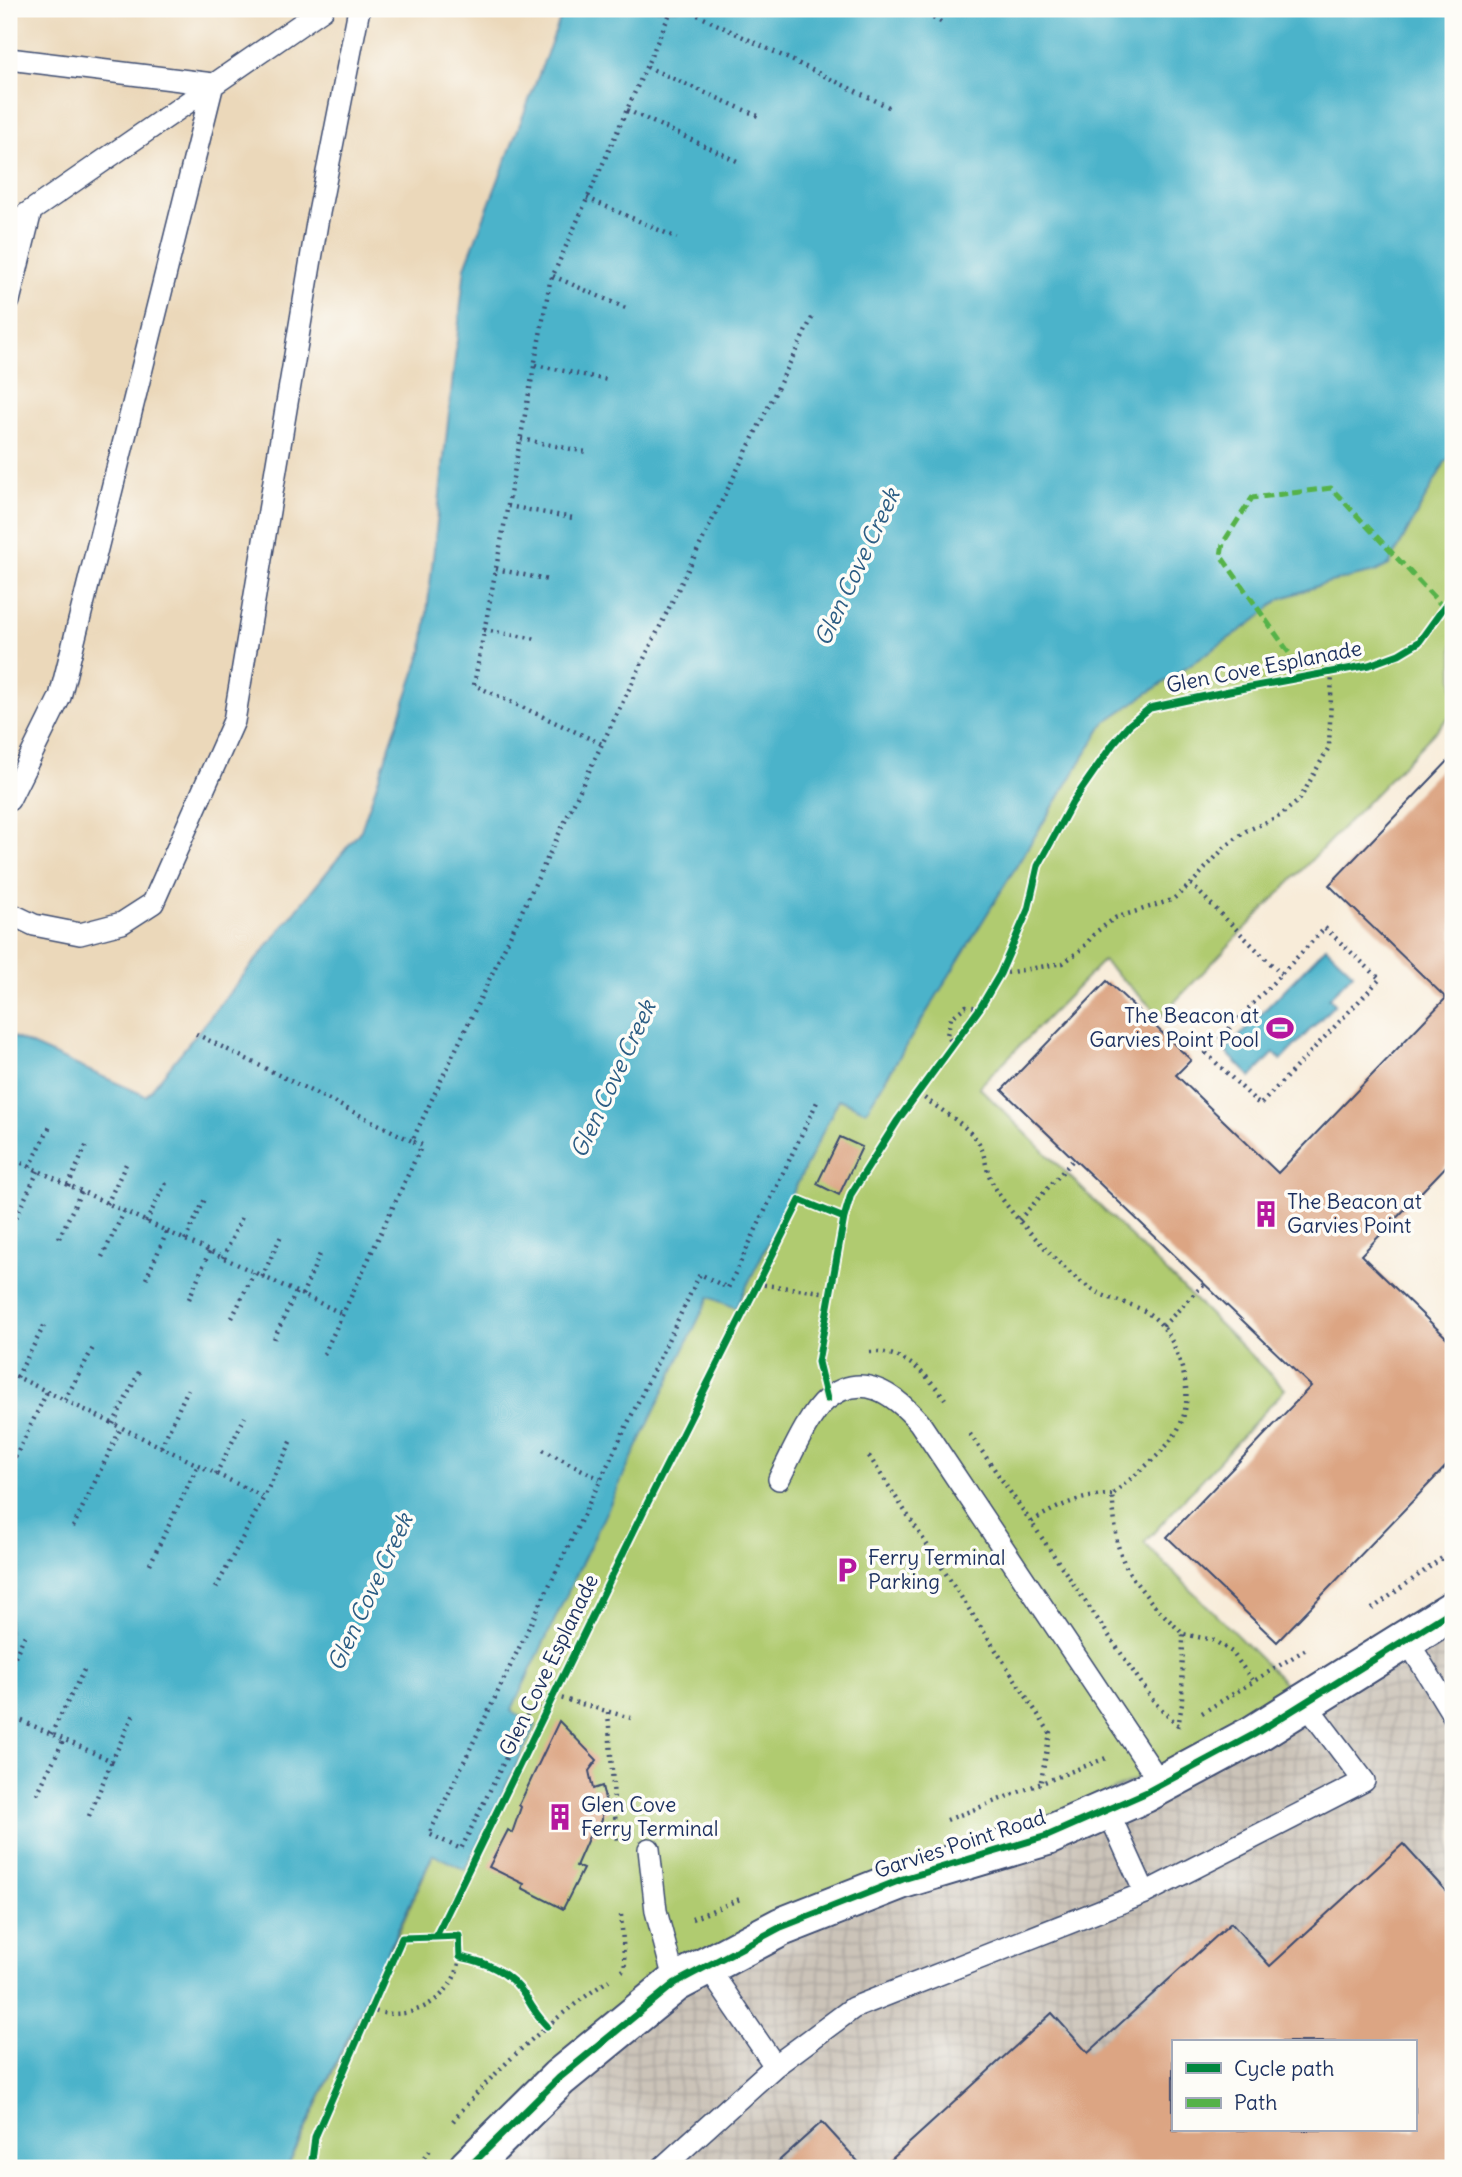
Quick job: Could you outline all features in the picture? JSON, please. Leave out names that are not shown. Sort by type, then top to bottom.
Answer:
[{"type":"street","name":"Garvies Point Road","points":[[468,2168],[559,2078],[691,1975],[781,1927],[903,1879],[1047,1836],[1107,1810],[1253,1735],[1453,1610]]},
{"type":"lane","points":[[9,226],[323,9]]},
{"type":"lane","points":[[9,912],[34,925],[80,934],[122,923],[153,903],[234,721],[317,223],[359,9]]},
{"type":"lane","points":[[9,59],[213,84]]},
{"type":"lane","points":[[9,800],[60,697],[213,84]]},
{"type":"lane","points":[[9,301],[31,211]]},
{"type":"lane","points":[[779,1479],[816,1412],[827,1399],[841,1392],[868,1386],[882,1390],[903,1404],[919,1422],[1161,1784]]},
{"type":"lane","points":[[1406,1640],[1453,1715]]},
{"type":"lane","points":[[662,2168],[775,2066],[853,2008],[1145,1893],[1364,1781],[1305,1703]]},
{"type":"lane","points":[[1107,1810],[1145,1893]]},
{"type":"lane","points":[[649,1849],[656,1911],[691,1975],[775,2066]]},
{"type":"path","points":[[602,744],[474,685],[553,276],[672,9]]},
{"type":"path","points":[[685,9],[893,109]]},
{"type":"path","points":[[914,9],[945,24]]},
{"type":"path","points":[[647,66],[758,116]]},
{"type":"path","points":[[627,110],[737,161]]},
{"type":"path","points":[[587,198],[677,238]]},
{"type":"path","points":[[553,276],[628,309]]},
{"type":"path","points":[[412,1141],[602,744],[814,314]]},
{"type":"path","points":[[535,365],[608,380]]},
{"type":"path","points":[[521,439],[586,452]]},
{"type":"path","points":[[508,506],[573,518]]},
{"type":"path","points":[[496,569],[548,580]]},
{"type":"path","points":[[484,630],[537,639]]},
{"type":"path","points":[[1000,974],[1063,963],[1115,918],[1172,900],[1191,884],[1224,848],[1246,831],[1280,816],[1300,799],[1329,747],[1332,672]]},
{"type":"path","points":[[1191,884],[1281,974]]},
{"type":"path","points":[[1325,928],[1380,979],[1260,1105],[1206,1053],[1281,974],[1325,928]]},
{"type":"path","points":[[993,985],[1005,961]]},
{"type":"path","points":[[974,1017],[987,996]]},
{"type":"path","points":[[954,1046],[947,1035],[951,1018],[966,1006],[980,1008]]},
{"type":"path","points":[[196,1034],[422,1145],[324,1354]]},
{"type":"path","points":[[947,1056],[960,1037]]},
{"type":"path","points":[[912,1103],[926,1085]]},
{"type":"path","points":[[919,1094],[978,1141],[996,1190],[1050,1254],[1089,1287],[1149,1313],[1163,1326],[1172,1340],[1183,1370],[1187,1403],[1178,1431],[1162,1453],[1112,1495],[1090,1495],[1054,1508],[1031,1521],[1155,1703],[1178,1727]]},
{"type":"path","points":[[631,1718],[553,1696],[527,1715],[461,1849],[429,1834],[700,1274],[728,1287],[818,1100]]},
{"type":"path","points":[[30,1167],[50,1126]]},
{"type":"path","points":[[68,1186],[87,1144]]},
{"type":"path","points":[[9,1157],[343,1314]]},
{"type":"path","points":[[1019,1220],[1074,1158]]},
{"type":"path","points":[[107,1204],[127,1162]]},
{"type":"path","points":[[16,1217],[38,1171]]},
{"type":"path","points":[[146,1222],[167,1181]]},
{"type":"path","points":[[59,1238],[81,1192]]},
{"type":"path","points":[[185,1240],[205,1199]]},
{"type":"path","points":[[102,1257],[124,1212]]},
{"type":"path","points":[[223,1258],[242,1217]]},
{"type":"path","points":[[146,1279],[167,1232]]},
{"type":"path","points":[[262,1277],[282,1234]]},
{"type":"path","points":[[189,1299],[209,1252]]},
{"type":"path","points":[[274,1339],[320,1252]]},
{"type":"path","points":[[751,1297],[764,1272]]},
{"type":"path","points":[[232,1318],[254,1273]]},
{"type":"path","points":[[828,1307],[832,1281]]},
{"type":"path","points":[[757,1284],[830,1293]]},
{"type":"path","points":[[1163,1326],[1204,1284]]},
{"type":"path","points":[[17,1377],[46,1322]]},
{"type":"path","points":[[65,1400],[94,1346]]},
{"type":"path","points":[[113,1424],[141,1368]]},
{"type":"path","points":[[9,1373],[264,1497]]},
{"type":"path","points":[[161,1447],[188,1389]]},
{"type":"path","points":[[9,1470],[47,1392]]},
{"type":"path","points":[[216,1474],[245,1417]]},
{"type":"path","points":[[73,1527],[121,1427]]},
{"type":"path","points":[[216,1588],[292,1440]]},
{"type":"path","points":[[543,1450],[600,1479]]},
{"type":"path","points":[[869,1456],[1050,1733],[1040,1786]]},
{"type":"path","points":[[150,1564],[198,1465]]},
{"type":"path","points":[[1112,1495],[1117,1543],[1124,1563],[1152,1603],[1183,1634],[1213,1640],[1232,1652],[1253,1681]]},
{"type":"path","points":[[1370,1611],[1453,1550]]},
{"type":"path","points":[[9,1669],[25,1634]]},
{"type":"path","points":[[1178,1727],[1182,1704],[1183,1634]]},
{"type":"path","points":[[1200,1714],[1312,1646]]},
{"type":"path","points":[[51,1734],[86,1666]]},
{"type":"path","points":[[89,1816],[135,1711]]},
{"type":"path","points":[[608,1712],[617,1847]]},
{"type":"path","points":[[9,1725],[11,1715],[113,1761]]},
{"type":"path","points":[[1178,1727],[1189,1720]]},
{"type":"path","points":[[37,1794],[64,1739]]},
{"type":"path","points":[[445,2131],[468,2102],[547,2026],[565,2010],[625,1969],[621,1901]]},
{"type":"path","points":[[369,2010],[380,2014],[409,2014],[438,1998],[459,1970],[462,1958],[460,1947]]},
{"type":"path","points":[[364,2022],[374,1998]]},
{"type":"path","points":[[540,2019],[547,2026]]},
{"type":"path","points":[[415,2168],[438,2140]]},
{"type":"shaded area","points":[[9,9],[564,9],[465,267],[423,649],[361,830],[145,1096],[9,1035]]},
{"type":"shaded area","points":[[1453,1613],[1453,2168],[478,2168],[678,1987]]},
{"type":"green space","points":[[1453,454],[1453,713],[1161,1016],[1103,961],[979,1087],[1285,1389],[1144,1543],[1305,1703],[678,1987],[478,2168],[287,2168],[397,1936],[697,1259],[810,1085],[866,1110],[1105,722],[1256,620],[1279,599],[1389,565],[1445,462]]},
{"type":"water","name":"Glen Cove Creek","points":[[564,9],[1453,9],[1453,454],[1445,462],[1389,565],[1375,572],[1326,583],[1280,599],[1256,620],[1105,722],[866,1111],[839,1099],[736,1308],[709,1297],[511,1711],[536,1725],[465,1870],[433,1854],[287,2168],[9,2168],[9,1035],[146,1096],[361,830],[423,649],[465,267]]},
{"type":"water","name":"The Beacon at Garvies Point Pool","points":[[1326,947],[1353,973],[1329,998],[1335,1004],[1281,1060],[1274,1053],[1251,1077],[1225,1051]]},
{"type":"building","name":"The Beacon at Garvies Point","points":[[1453,756],[1453,1159],[1361,1255],[1453,1344],[1453,1459],[1277,1642],[1167,1537],[1311,1386],[1002,1090],[1107,981],[1191,1060],[1176,1075],[1278,1173],[1446,998],[1329,885]]},
{"type":"building","points":[[840,1137],[862,1147],[839,1195],[817,1184]]},
{"type":"building","name":"Glen Cove Ferry Terminal","points":[[559,1721],[597,1760],[589,1771],[593,1789],[602,1786],[608,1812],[602,1814],[595,1836],[590,1834],[576,1866],[583,1869],[563,1909],[522,1888],[524,1884],[489,1867],[508,1830],[512,1833],[521,1807],[519,1805]]},
{"type":"building","points":[[1403,1844],[1453,1899],[1453,2168],[882,2168],[1052,2013],[1088,2053],[1231,1923],[1270,1966]]},
{"type":"building","points":[[822,2122],[864,2168],[771,2168]]},
{"type":"marked path","points":[[1306,677],[1221,556],[1223,543],[1252,498],[1331,488],[1445,609]]},
{"type":"cycle path","name":"Glen Cove Esplanade","points":[[827,1399],[818,1362],[844,1218],[851,1194],[898,1120],[980,1008],[1000,974],[1028,910],[1038,866],[1072,803],[1113,744],[1129,725],[1150,708],[1369,665],[1399,654],[1419,642],[1453,595]]},
{"type":"cycle path","name":"Glen Cove Esplanade","points":[[311,2168],[315,2137],[402,1938],[435,1937],[438,1932],[646,1506],[800,1200],[844,1218]]},
{"type":"cycle path","points":[[468,2168],[559,2078],[675,1983],[781,1927],[903,1879],[1047,1836],[1145,1793],[1253,1735],[1453,1610]]},
{"type":"cycle path","points":[[435,1937],[459,1936],[460,1957],[488,1965],[505,1974],[519,1987],[547,2026]]},
{"type":"place","name":"The Beacon at Garvies Point Pool","points":[[1280,1028]]},
{"type":"place","name":"The Beacon at Garvies Point","points":[[1266,1214]]},
{"type":"place","name":"Ferry Terminal Parking","points":[[847,1570]]},
{"type":"place","name":"Glen Cove Ferry Terminal","points":[[560,1817]]}]
